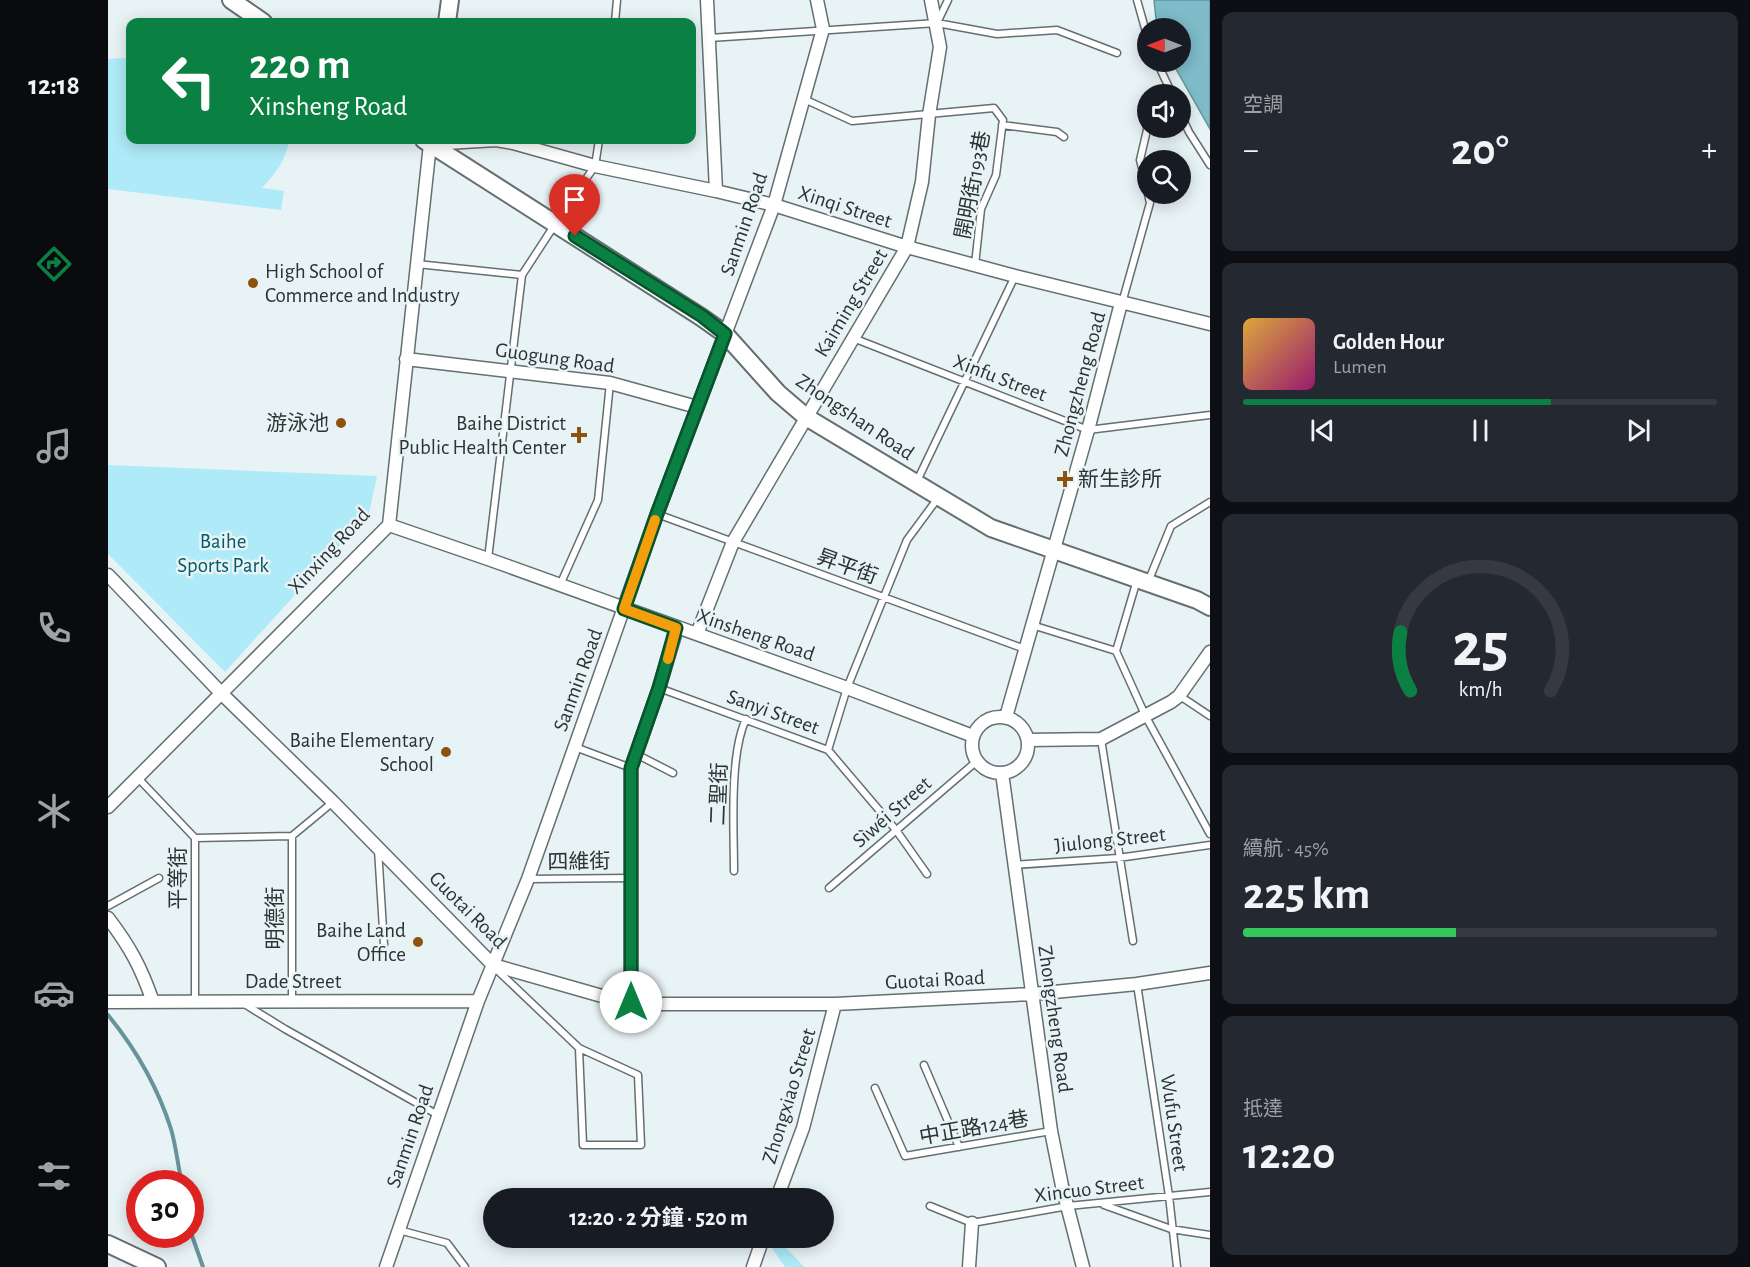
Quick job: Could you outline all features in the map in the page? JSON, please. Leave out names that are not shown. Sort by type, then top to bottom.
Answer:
[{"type":"street","points":[[231,0],[257,18]]},
{"type":"street","points":[[448,18],[450,0]]},
{"type":"street","points":[[707,0],[716,191]]},
{"type":"street","name":"Sanmin Road","points":[[386,1267],[478,1001],[528,879],[657,514],[774,205],[823,29],[817,0]]},
{"type":"street","name":"Kaiming Street","points":[[697,634],[733,542],[907,247],[922,182],[929,114],[940,46],[931,0]]},
{"type":"street","name":"Xinxing Road","points":[[108,807],[389,525],[429,144]]},
{"type":"street","name":"Zhongshan Road","points":[[434,144],[702,316],[725,334],[778,393],[806,417],[916,484],[991,528],[1197,600],[1210,607]]},
{"type":"street","name":"Xinqi Street","points":[[511,144],[596,166],[774,205],[907,247],[1210,324]]},
{"type":"street","name":"Zhongzheng Road","points":[[1006,717],[1088,430],[1121,303]]},
{"type":"street","name":"Guogung Road","points":[[406,359],[610,384],[697,407]]},
{"type":"street","name":"Xinsheng Road","points":[[389,525],[847,688],[973,736]]},
{"type":"street","name":"Guotai Road","points":[[108,575],[222,694],[333,802],[493,965],[609,998],[631,1002],[836,1004],[1033,994],[1137,984],[1210,973]]},
{"type":"street","points":[[631,1002],[631,768],[659,688],[676,628]]},
{"type":"street","points":[[1028,740],[1101,739],[1146,717],[1179,696],[1210,651]]},
{"type":"street","points":[[1006,717],[1020,725],[1028,740],[1028,748],[1022,762],[1009,772],[987,770],[977,760],[972,745],[973,736],[989,718],[1006,717]]},
{"type":"street","name":"Zhongzheng Road","points":[[1002,773],[1051,1131],[1083,1267]]},
{"type":"street","points":[[108,918],[142,969],[153,1002]]},
{"type":"street","name":"Dade Street","points":[[108,1002],[478,1001]]},
{"type":"street","name":"Zhongxiao Street","points":[[781,1188],[803,1128],[836,1004]]},
{"type":"street","points":[[969,1267],[972,1223]]},
{"type":"street","points":[[108,1244],[157,1267]]},
{"type":"street","points":[[753,1267],[760,1248]]},
{"type":"lane","points":[[616,18],[618,0]]},
{"type":"lane","points":[[937,24],[948,0]]},
{"type":"lane","points":[[1137,0],[1142,18]]},
{"type":"lane","points":[[709,38],[823,29],[937,24],[997,33],[1057,30],[1116,53]]},
{"type":"lane","points":[[804,99],[852,121],[929,114]]},
{"type":"lane","name":"開明街193巷","points":[[929,114],[994,108],[1003,120],[996,175],[981,209],[975,265]]},
{"type":"lane","points":[[1002,125],[1057,132],[1064,137]]},
{"type":"lane","points":[[1191,135],[1210,165]]},
{"type":"lane","points":[[488,559],[522,275],[596,166],[599,144]]},
{"type":"lane","points":[[1121,303],[1150,204]]},
{"type":"lane","points":[[417,264],[522,275]]},
{"type":"lane","points":[[916,484],[1015,276]]},
{"type":"lane","name":"Xinfu Street","points":[[852,338],[1088,430],[1209,416]]},
{"type":"lane","points":[[560,585],[598,500],[610,384]]},
{"type":"lane","points":[[828,750],[847,688],[907,540],[938,497]]},
{"type":"lane","points":[[1210,502],[1171,526],[1142,581],[1116,651],[1146,717],[1210,834]]},
{"type":"lane","name":"昇平街","points":[[657,514],[1026,650]]},
{"type":"lane","points":[[1032,625],[1116,651]]},
{"type":"lane","name":"Sanyi Street","points":[[659,688],[828,750],[896,830],[927,874]]},
{"type":"lane","points":[[1179,696],[1210,716]]},
{"type":"lane","name":"二聖街","points":[[734,871],[735,783],[739,733],[746,719]]},
{"type":"lane","points":[[1101,739],[1118,858],[1133,941]]},
{"type":"lane","points":[[575,747],[631,768]]},
{"type":"lane","points":[[635,754],[673,773]]},
{"type":"lane","name":"Sìwéi Street","points":[[829,888],[977,760]]},
{"type":"lane","name":"平等街","points":[[138,778],[195,837],[195,1001]]},
{"type":"lane","points":[[195,837],[292,836],[333,802]]},
{"type":"lane","name":"明德街","points":[[292,836],[292,1001]]},
{"type":"lane","name":"Jiulong Street","points":[[1014,865],[1118,858],[1210,845]]},
{"type":"lane","points":[[378,848],[384,945]]},
{"type":"lane","points":[[108,906],[159,878]]},
{"type":"lane","name":"四維街","points":[[528,879],[630,878]]},
{"type":"lane","points":[[493,965],[579,1048],[638,1075],[641,1145],[583,1145],[579,1048]]},
{"type":"lane","name":"Wufu Street","points":[[1137,984],[1169,1196],[1177,1267]]},
{"type":"lane","points":[[241,1001],[285,1029],[438,1115]]},
{"type":"lane","points":[[924,1065],[959,1147]]},
{"type":"lane","name":"中正路124巷","points":[[875,1088],[905,1156],[1051,1131]]},
{"type":"lane","name":"Xincuo Street","points":[[972,1223],[1068,1206],[1210,1192]]},
{"type":"lane","points":[[1101,1204],[1171,1229],[1210,1236]]},
{"type":"lane","points":[[930,1206],[972,1223]]},
{"type":"lane","points":[[398,1230],[447,1243],[465,1267]]},
{"type":"green space","points":[[108,59],[126,59],[126,144],[288,144],[280,166],[262,188],[284,191],[281,210],[108,189]]},
{"type":"green space","name":"Baihe Sports Park","points":[[108,465],[377,476],[369,513],[225,672],[108,554]]},
{"type":"green space","points":[[772,1248],[786,1248],[804,1267],[785,1267]]},
{"type":"shaded area","points":[[1154,0],[1210,0],[1210,129],[1191,96],[1191,84],[1184,84],[1178,72],[1191,72],[1191,18],[1156,18]]},
{"type":"waterway","points":[[108,1015],[136,1055],[166,1114],[179,1170]]},
{"type":"waterway","points":[[196,1248],[203,1267]]},
{"type":"slow traffic","points":[[655,520],[624,609],[676,628],[668,659]]},
{"type":"place","name":"High School of Commerce and Industry","points":[[253,283]]},
{"type":"place","name":"游泳池","points":[[341,423]]},
{"type":"place","name":"Baihe District Public Health Center","points":[[579,435]]},
{"type":"place","name":"新生診所","points":[[1065,479]]},
{"type":"place","name":"Baihe Elementary School","points":[[446,752]]},
{"type":"place","name":"Baihe Land Office","points":[[418,942]]},
{"type":"route","points":[[575,236],[702,316],[725,334],[624,609],[676,628],[659,688],[631,768],[631,1002]]}]
